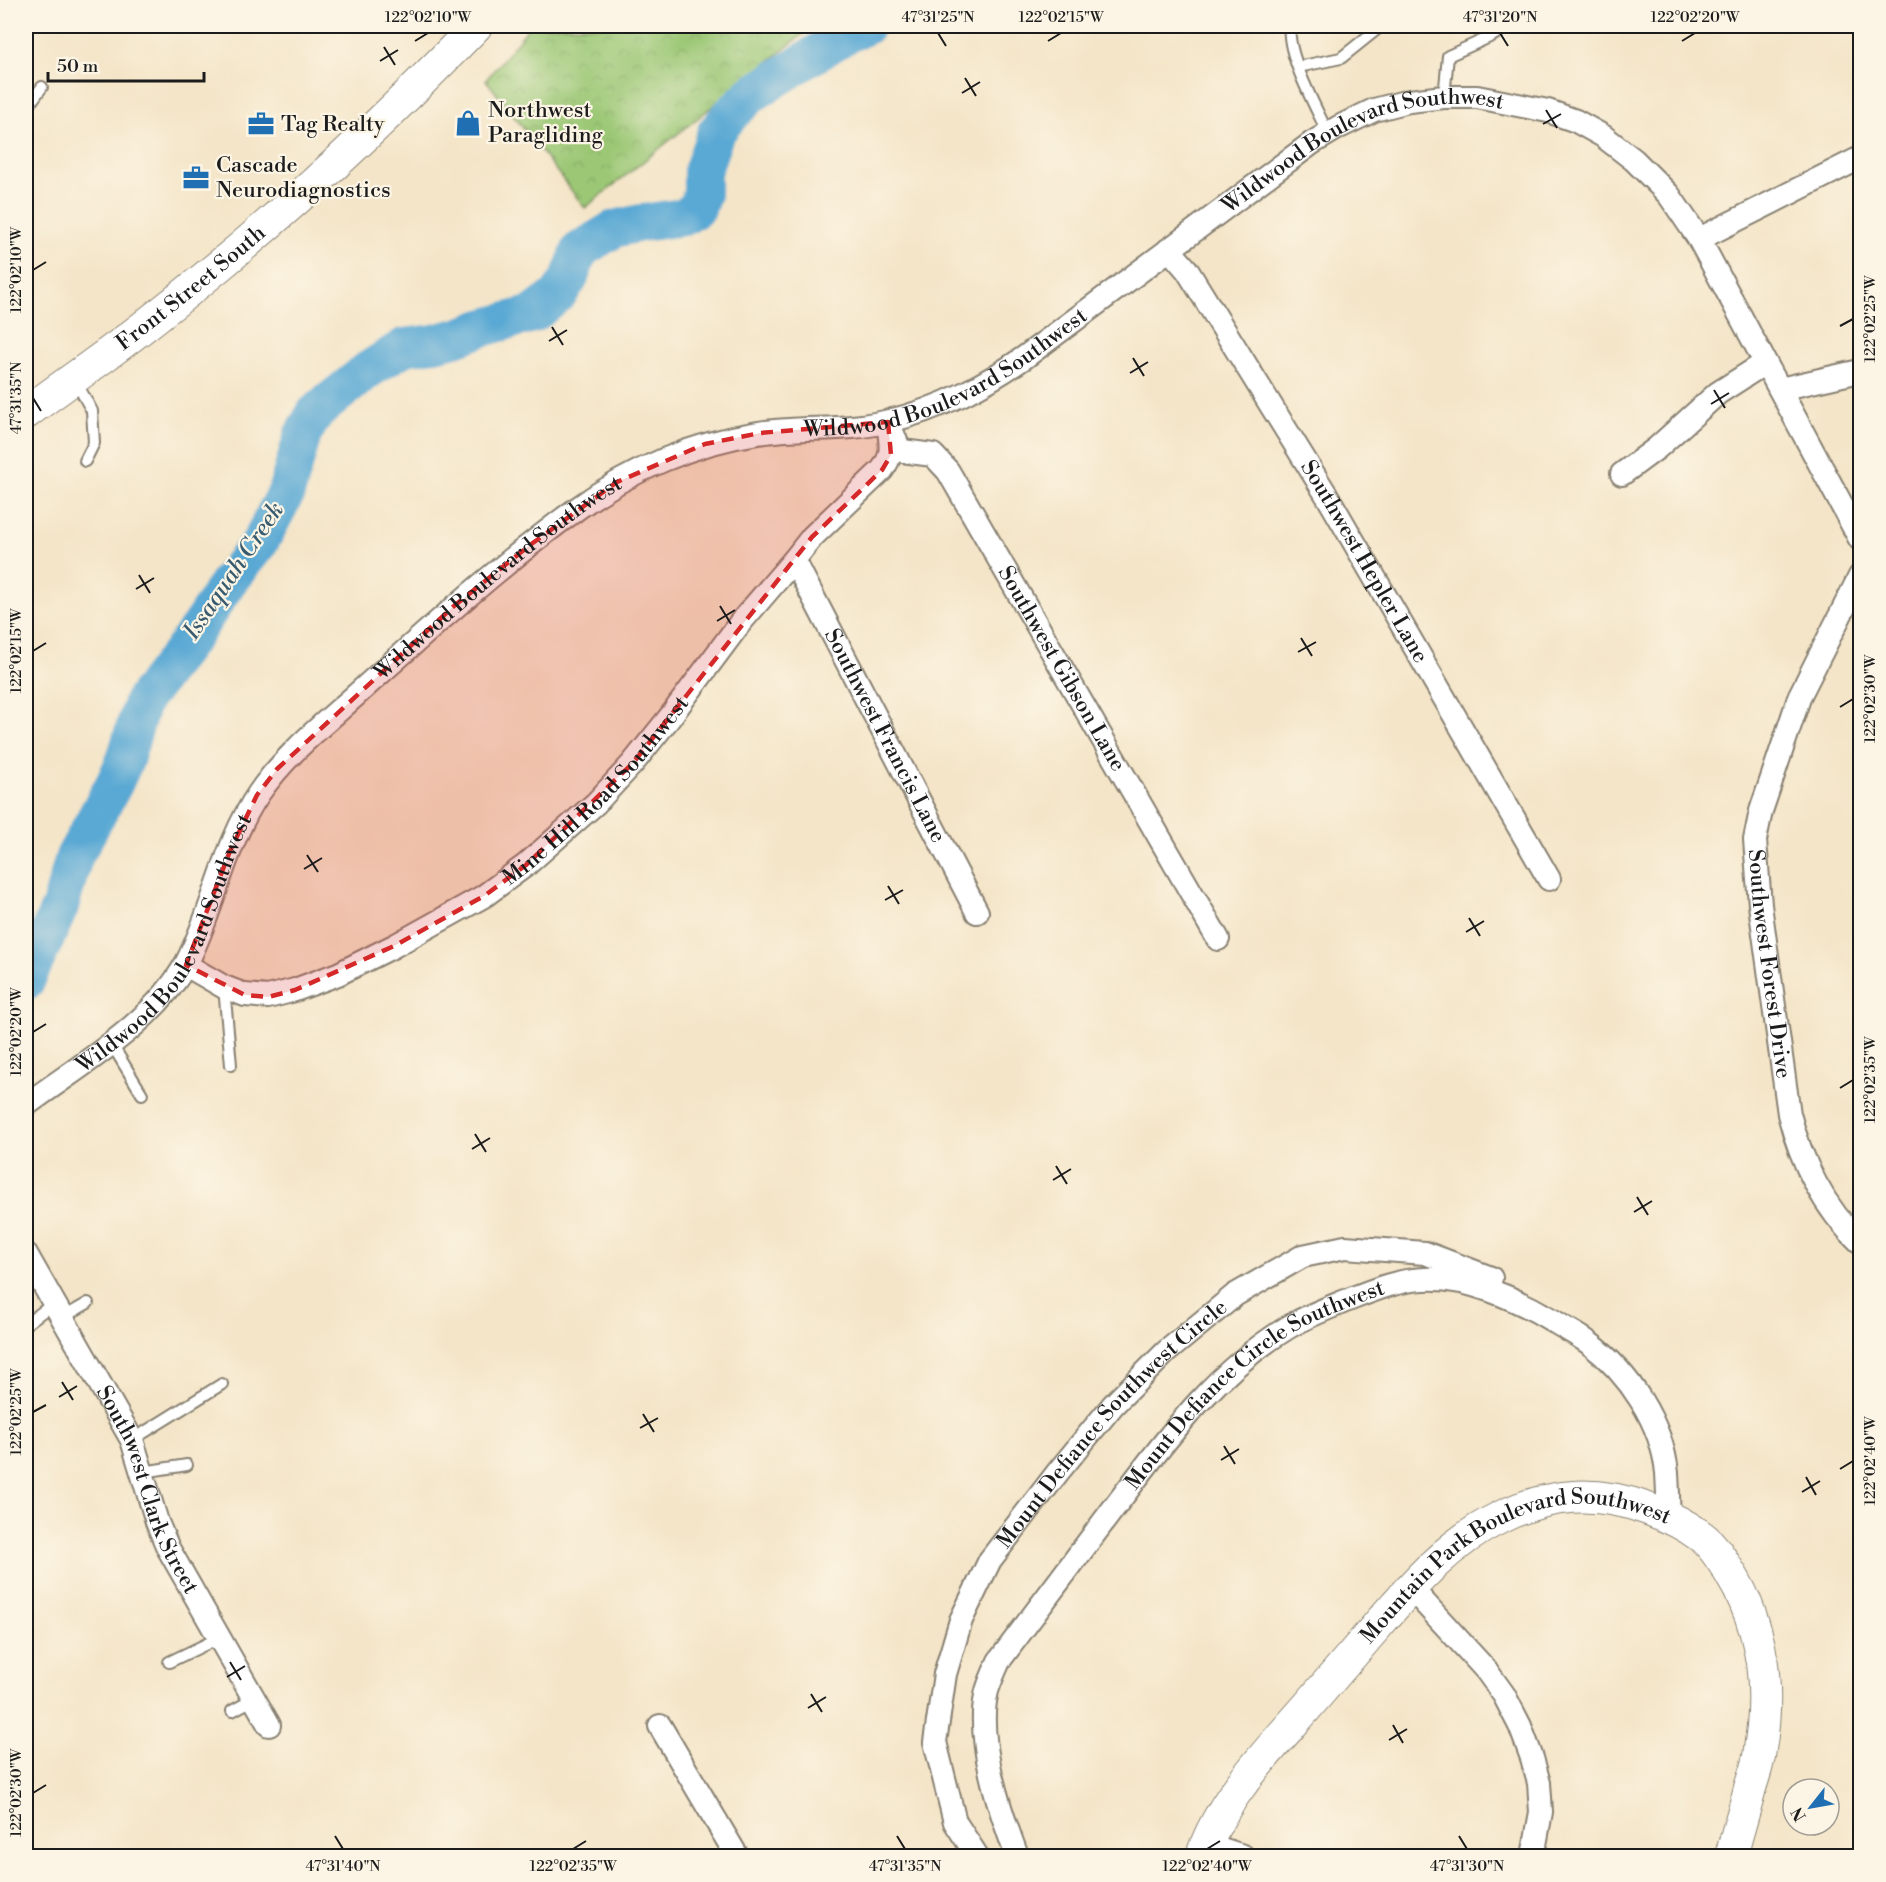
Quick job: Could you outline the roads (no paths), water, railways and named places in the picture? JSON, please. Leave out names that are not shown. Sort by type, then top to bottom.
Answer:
[{"type":"street","name":"Front Street South","points":[[26,413],[142,327],[237,251],[316,182],[415,89],[476,26]]},
{"type":"street","name":"Wildwood Boulevard Southwest","points":[[26,1105],[136,1023],[158,1000],[186,964],[230,851],[257,795],[277,770],[303,743],[454,606],[580,507],[617,482],[705,444],[760,433],[864,426],[888,422],[932,409],[963,395],[995,378],[1312,143],[1374,110],[1409,101],[1444,97],[1477,97],[1548,111],[1576,121],[1604,136],[1634,160],[1669,195],[1699,239],[1860,539]]},
{"type":"street","points":[[1699,239],[1860,158]]},
{"type":"street","name":"Southwest Hepler Lane","points":[[1170,249],[1187,270],[1329,499],[1549,879]]},
{"type":"street","points":[[1622,474],[1657,448],[1718,393],[1765,363]]},
{"type":"street","points":[[1780,389],[1860,371]]},
{"type":"street","name":"Mine Hill Road Southwest","points":[[186,964],[224,987],[245,995],[268,997],[295,990],[338,974],[394,946],[484,896],[526,865],[596,803],[633,763],[740,623],[812,537],[882,470],[891,455],[888,422]]},
{"type":"street","name":"Southwest Gibson Lane","points":[[888,422],[898,446],[903,451],[933,455],[948,471],[1218,939]]},
{"type":"street","name":"Southwest Francis Lane","points":[[794,560],[977,912]]},
{"type":"street","name":"Southwest Forest Drive","points":[[1860,576],[1800,695],[1761,811],[1755,840],[1760,905],[1791,1122],[1806,1164],[1818,1187],[1836,1214],[1860,1242]]},
{"type":"street","name":"Mount Defiance Southwest Circle","points":[[977,1857],[955,1822],[934,1742],[945,1674],[961,1620],[990,1560],[1085,1438],[1113,1405],[1166,1352],[1235,1295],[1303,1256],[1345,1247],[1425,1253],[1489,1277],[1530,1307]]},
{"type":"street","name":"Southwest Clark Street","points":[[26,1254],[132,1440],[157,1522],[168,1548],[269,1725]]},
{"type":"street","name":"Mount Defiance Circle Southwest","points":[[1017,1857],[1005,1825],[989,1764],[984,1725],[987,1691],[999,1661],[1179,1423],[1225,1374],[1287,1328],[1317,1312],[1385,1286],[1424,1279],[1448,1280],[1481,1288],[1530,1307],[1589,1343],[1611,1362],[1643,1404],[1658,1435],[1667,1472],[1669,1517]]},
{"type":"street","name":"Mountain Park Boulevard Southwest","points":[[1204,1850],[1221,1814],[1245,1779],[1410,1587],[1442,1556],[1501,1517],[1564,1497],[1594,1496],[1629,1502],[1669,1517],[1704,1538],[1720,1556],[1747,1604],[1758,1637],[1765,1692],[1760,1752],[1731,1857]]},
{"type":"street","points":[[1410,1587],[1486,1670],[1504,1695],[1520,1726],[1539,1783],[1541,1812],[1533,1857]]},
{"type":"street","points":[[660,1726],[737,1857]]},
{"type":"street","points":[[1204,1850],[1243,1857]]},
{"type":"lane","points":[[1290,26],[1289,35],[1298,67],[1329,134]]},
{"type":"lane","points":[[1298,67],[1341,58],[1381,26]]},
{"type":"lane","points":[[1444,97],[1448,56],[1508,26]]},
{"type":"lane","points":[[26,109],[42,87]]},
{"type":"lane","points":[[74,378],[92,411],[94,443],[85,460]]},
{"type":"lane","points":[[224,987],[231,1065]]},
{"type":"lane","points":[[111,1043],[142,1094]]},
{"type":"lane","points":[[26,1324],[58,1311],[88,1303]]},
{"type":"lane","points":[[132,1440],[222,1384]]},
{"type":"lane","points":[[143,1472],[187,1465]]},
{"type":"lane","points":[[169,1662],[219,1638]]},
{"type":"lane","points":[[232,1711],[254,1699]]},
{"type":"waterway","name":"Issaquah Creek","points":[[26,981],[60,907],[74,857],[125,760],[142,702],[195,633],[228,582],[260,542],[286,493],[303,434],[315,413],[368,370],[404,347],[458,337],[533,314],[557,296],[569,279],[580,250],[614,229],[684,217],[697,208],[702,194],[702,172],[716,132],[732,113],[752,94],[844,36],[866,26]]},
{"type":"place","name":"Northwest Paragliding","points":[[468,123]]},
{"type":"place","name":"Tag Realty","points":[[261,124]]},
{"type":"place","name":"Cascade Neurodiagnostics","points":[[196,178]]}]
